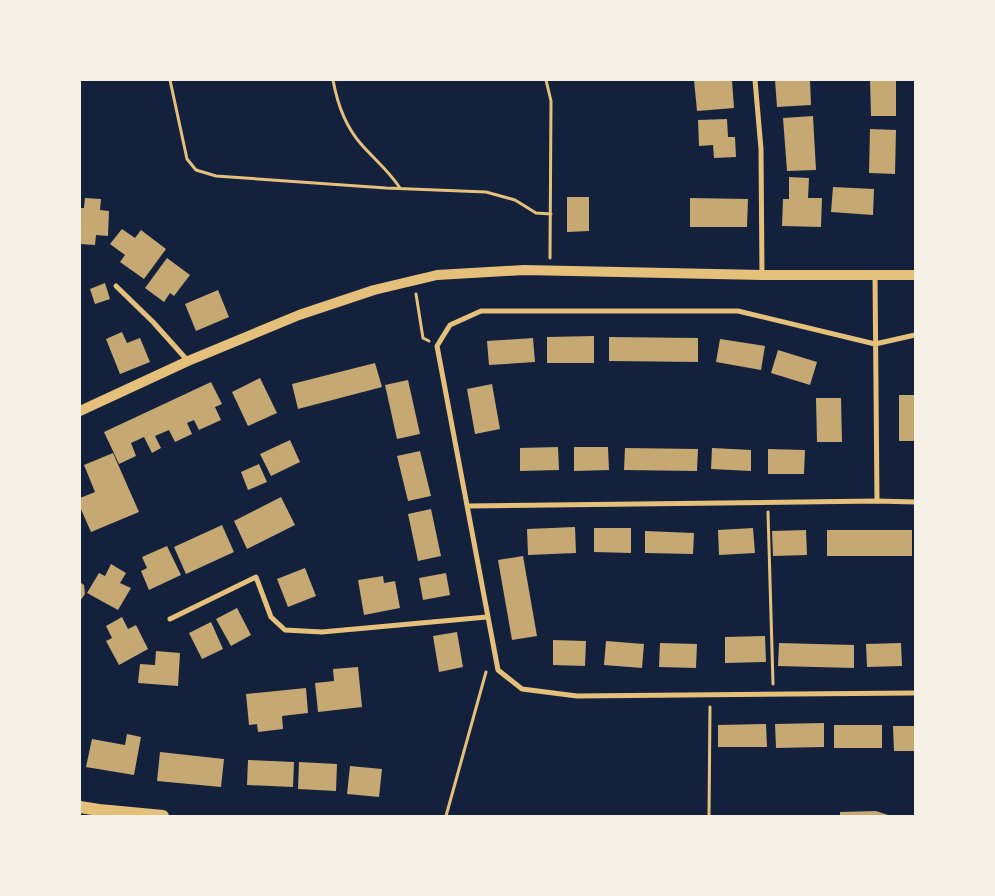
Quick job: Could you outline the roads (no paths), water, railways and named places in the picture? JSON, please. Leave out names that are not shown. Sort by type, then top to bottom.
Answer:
[{"type":"main road","points":[[80,411],[188,361],[299,315],[374,290],[437,275],[524,270],[762,275],[915,275]]},
{"type":"main road","points":[[80,807],[163,816]]},
{"type":"street","points":[[755,80],[761,149],[762,275]]},
{"type":"street","points":[[875,275],[877,501]]},
{"type":"street","points":[[116,286],[153,322],[188,361]]},
{"type":"street","points":[[915,335],[875,344],[738,310],[481,311],[450,325],[437,346],[498,670],[522,689],[578,696],[915,693]]},
{"type":"street","points":[[468,506],[915,502]]},
{"type":"street","points":[[170,619],[256,577],[271,617],[285,630],[322,632],[487,617]]}]
